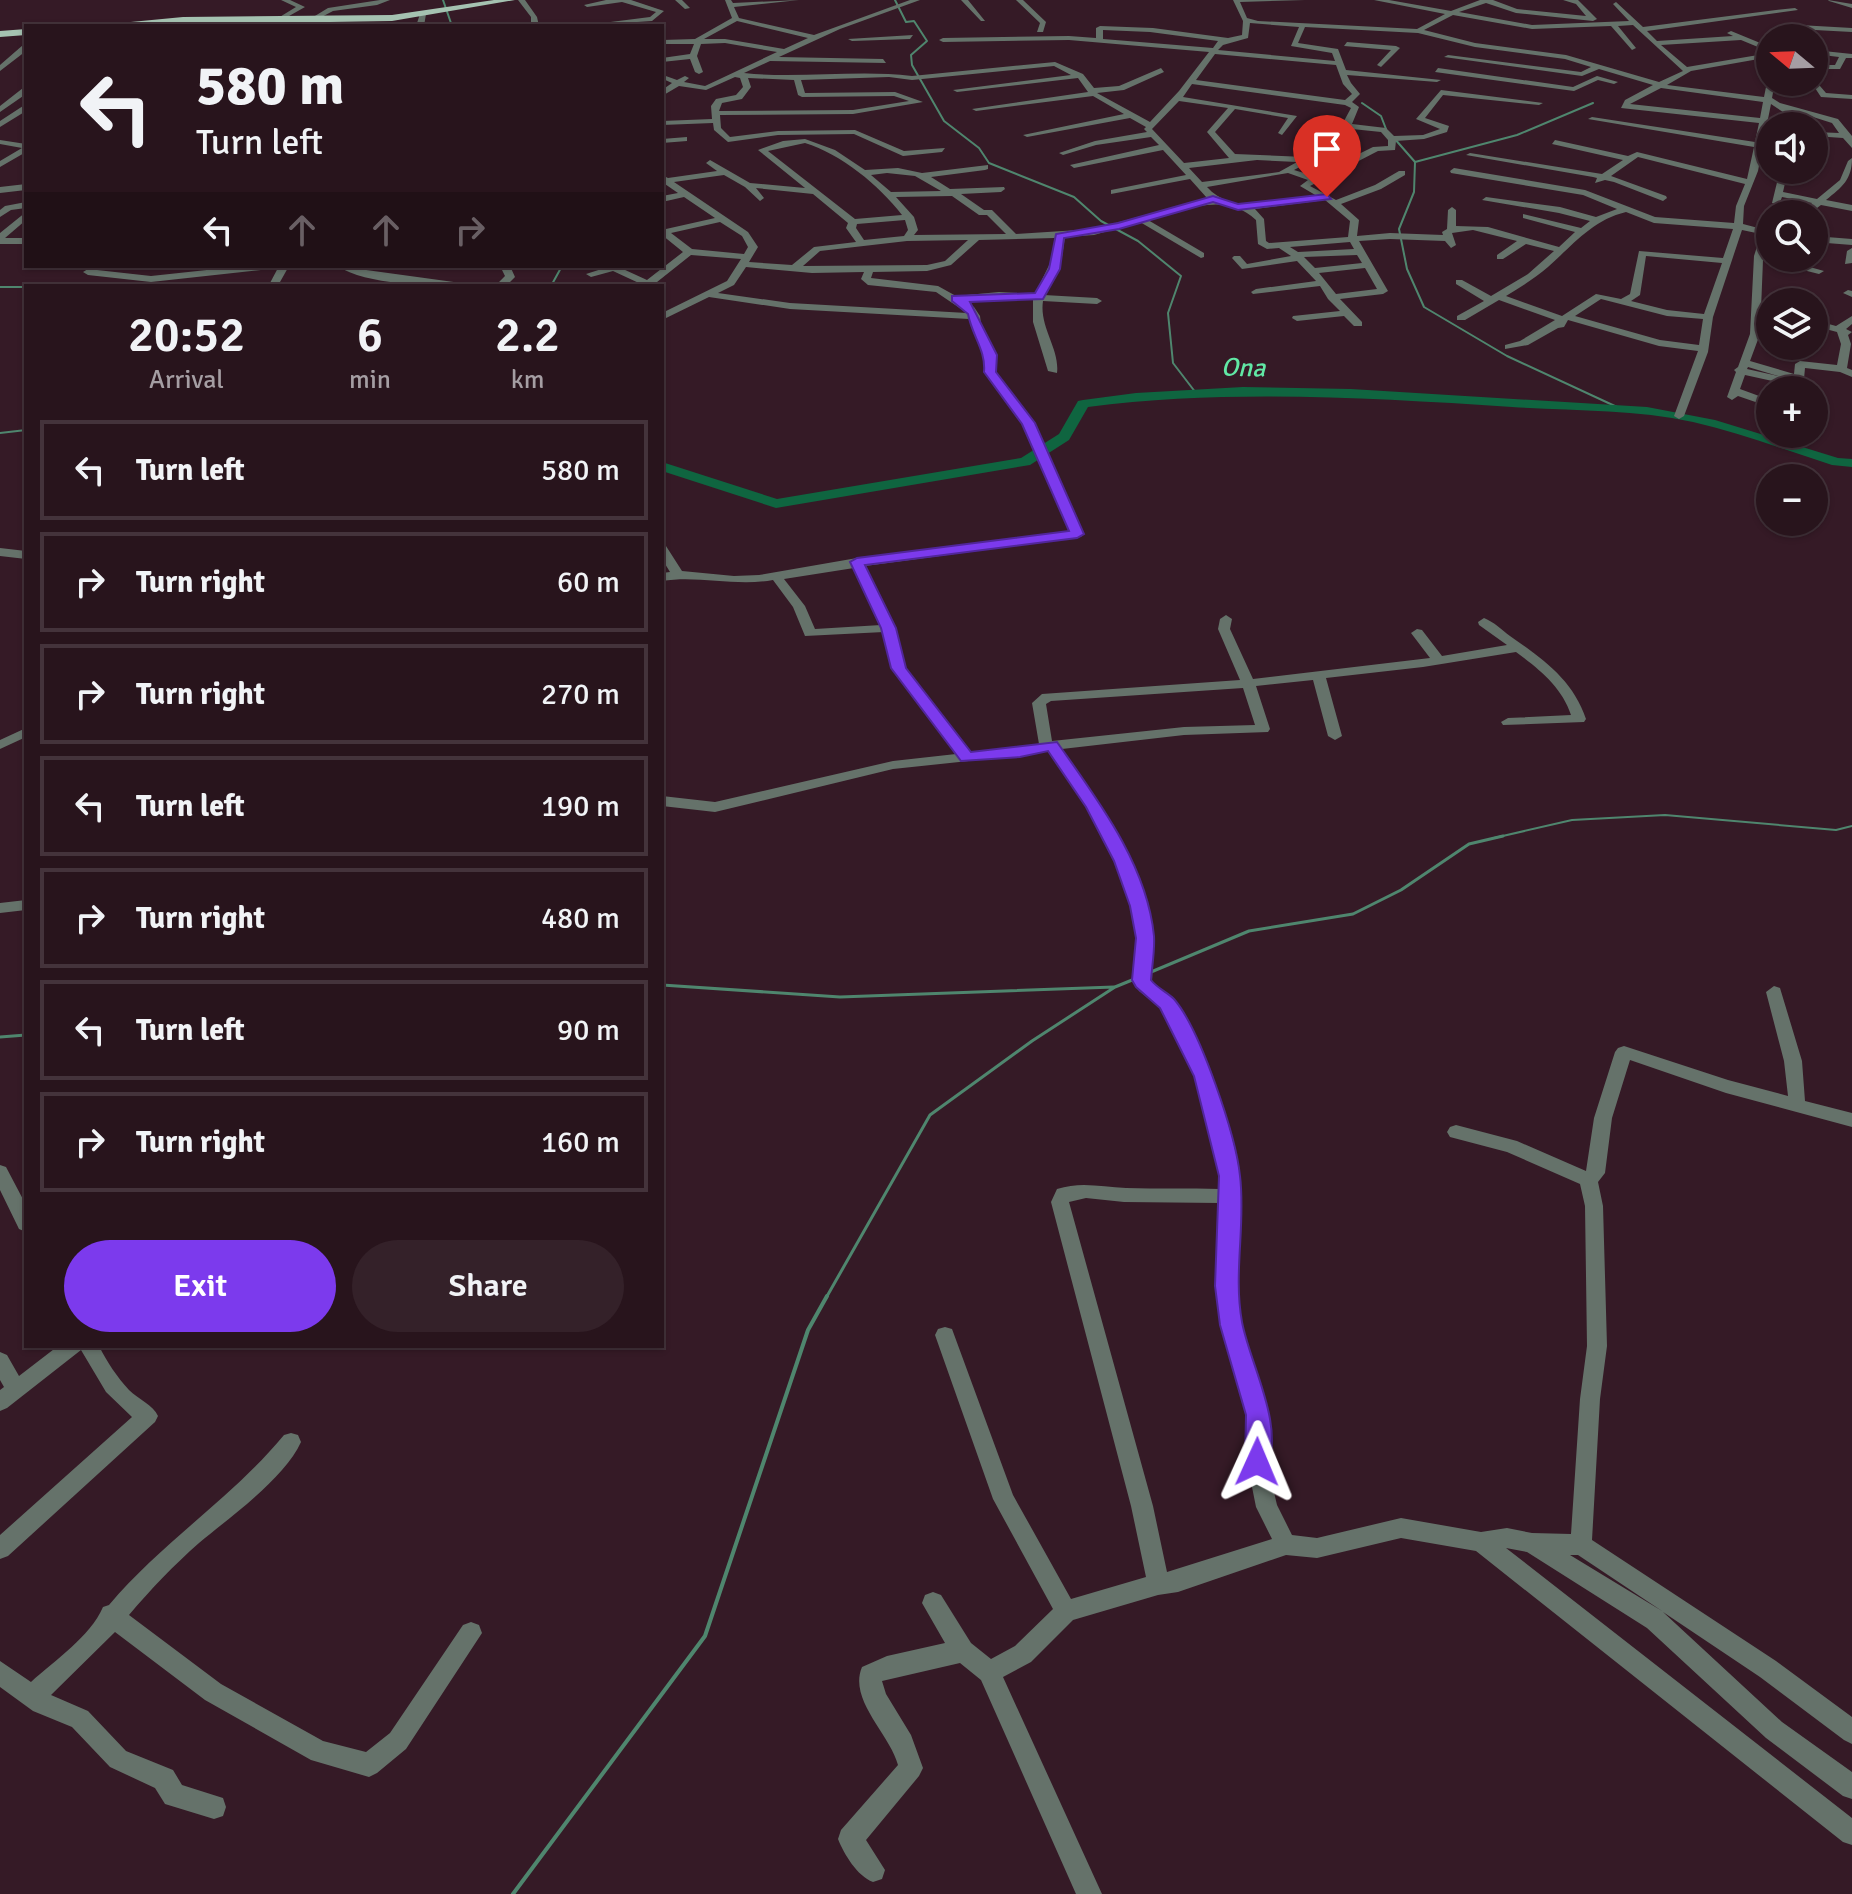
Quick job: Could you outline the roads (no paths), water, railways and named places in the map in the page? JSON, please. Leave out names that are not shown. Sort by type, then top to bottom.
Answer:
[{"type":"main road","points":[[133,24],[233,19],[392,18],[511,0]]},
{"type":"main road","points":[[0,34],[24,32]]},
{"type":"street","points":[[281,21],[302,7],[284,0]]},
{"type":"street","points":[[294,3],[305,0]]},
{"type":"street","points":[[314,19],[326,7],[336,3],[378,3],[387,0]]},
{"type":"street","points":[[521,0],[534,17],[535,24]]},
{"type":"street","points":[[622,0],[661,11],[652,19],[599,24],[584,3],[622,0]]},
{"type":"street","points":[[678,0],[687,8]]},
{"type":"street","points":[[736,19],[728,2],[796,0]]},
{"type":"street","points":[[664,77],[680,84],[706,88],[832,29],[917,0]]},
{"type":"street","points":[[964,0],[983,20]]},
{"type":"street","points":[[1019,0],[1044,23],[1040,30]]},
{"type":"street","points":[[1099,40],[1100,28],[1154,30],[1226,40],[1245,36],[1247,21],[1236,0],[1302,0]]},
{"type":"street","points":[[1377,0],[1456,12],[1519,26],[1573,32],[1616,25],[1698,25],[1752,14],[1798,13]]},
{"type":"street","points":[[1418,31],[1487,0],[1516,11],[1589,18],[1616,25],[1632,48]]},
{"type":"street","points":[[1566,0],[1578,2],[1589,18]]},
{"type":"street","points":[[1777,0],[1811,24]]},
{"type":"street","points":[[1831,0],[1852,6]]},
{"type":"street","points":[[378,3],[382,9],[390,11],[392,18]]},
{"type":"street","points":[[619,10],[657,3]]},
{"type":"street","points":[[1616,4],[1687,69]]},
{"type":"street","points":[[1798,13],[1799,24]]},
{"type":"street","points":[[420,24],[423,14]]},
{"type":"street","points":[[592,15],[605,14]]},
{"type":"street","points":[[227,24],[233,19]]},
{"type":"street","points":[[652,19],[658,24]]},
{"type":"street","points":[[699,72],[693,56],[699,41],[705,34],[736,19],[817,38]]},
{"type":"street","points":[[1247,21],[1302,28],[1418,31],[1486,47],[1566,55],[1662,85],[1772,102],[1833,120],[1851,120]]},
{"type":"street","points":[[1698,25],[1756,46]]},
{"type":"street","points":[[1470,59],[1491,40],[1519,26]]},
{"type":"street","points":[[1302,28],[1294,44],[1332,48],[1347,44],[1396,48],[1381,65]]},
{"type":"street","points":[[1340,28],[1347,44]]},
{"type":"street","points":[[1828,28],[1852,30]]},
{"type":"street","points":[[664,29],[676,41]]},
{"type":"street","points":[[832,29],[852,39],[910,37]]},
{"type":"street","points":[[1149,43],[1154,30]]},
{"type":"street","points":[[1048,38],[1061,60],[1055,64]]},
{"type":"street","points":[[1656,43],[1740,38]]},
{"type":"street","points":[[852,39],[859,57]]},
{"type":"street","points":[[943,40],[1099,40],[1337,63]]},
{"type":"street","points":[[1063,153],[1150,130],[1191,82],[1197,69],[1226,40]]},
{"type":"street","points":[[664,42],[731,42],[786,51]]},
{"type":"street","points":[[1441,92],[1437,75],[1460,42]]},
{"type":"street","points":[[796,47],[883,61]]},
{"type":"street","points":[[1332,48],[1337,63],[1356,94],[1347,103]]},
{"type":"street","points":[[0,69],[24,49]]},
{"type":"street","points":[[1537,68],[1543,54]]},
{"type":"street","points":[[1828,54],[1848,56]]},
{"type":"street","points":[[664,60],[693,56]]},
{"type":"street","points":[[1837,67],[1848,56]]},
{"type":"street","points":[[766,59],[859,57]]},
{"type":"street","points":[[1448,57],[1585,74],[1597,67]]},
{"type":"street","points":[[1756,58],[1738,64],[1687,69],[1650,92],[1634,96],[1624,106],[1756,123]]},
{"type":"street","points":[[664,77],[716,69],[737,74],[797,78],[889,75],[912,78],[950,71],[1055,64],[1080,76],[1093,93],[1150,130],[1213,199],[1226,206],[1331,200],[1378,187],[1402,173]]},
{"type":"street","points":[[1828,67],[1847,69]]},
{"type":"street","points":[[976,109],[1121,88],[1161,70]]},
{"type":"street","points":[[1342,72],[1437,75],[1574,89],[1597,78],[1650,92]]},
{"type":"street","points":[[664,93],[680,84],[689,74]]},
{"type":"street","points":[[737,74],[747,87],[742,95],[719,101],[715,117],[728,140],[777,133],[861,133],[915,162],[900,169],[863,173]]},
{"type":"street","points":[[957,90],[1080,76]]},
{"type":"street","points":[[664,123],[766,110],[853,112],[919,102],[895,94],[802,95],[797,78]]},
{"type":"street","points":[[1191,82],[1347,103],[1355,107],[1347,143],[1306,160],[1289,171],[1258,179],[1202,185]]},
{"type":"street","points":[[0,110],[24,92]]},
{"type":"street","points":[[1441,92],[1539,103]]},
{"type":"street","points":[[1392,139],[1424,137],[1444,130],[1446,128],[1420,119],[1441,92]]},
{"type":"street","points":[[1828,95],[1850,98]]},
{"type":"street","points":[[1769,112],[1772,96]]},
{"type":"street","points":[[1282,133],[1301,97]]},
{"type":"street","points":[[1177,98],[1293,116]]},
{"type":"street","points":[[1772,102],[1788,112]]},
{"type":"street","points":[[1708,106],[1756,121]]},
{"type":"street","points":[[1233,107],[1211,132],[1232,156],[1242,159]]},
{"type":"street","points":[[0,125],[24,110]]},
{"type":"street","points":[[766,110],[783,144]]},
{"type":"street","points":[[1651,128],[1658,110]]},
{"type":"street","points":[[1027,135],[1128,116]]},
{"type":"street","points":[[1592,119],[1625,129],[1651,128],[1756,145]]},
{"type":"street","points":[[10,120],[24,122]]},
{"type":"street","points":[[1833,120],[1852,147],[1837,150]]},
{"type":"street","points":[[1331,297],[1383,291],[1365,265],[1352,238],[1355,220],[1331,200],[1304,185],[1376,149],[1392,148],[1392,139],[1383,130],[1349,126]]},
{"type":"street","points":[[1052,129],[1083,147]]},
{"type":"street","points":[[664,141],[684,139]]},
{"type":"street","points":[[0,142],[24,148]]},
{"type":"street","points":[[910,217],[853,222],[761,152],[783,144],[811,142],[863,173],[881,191],[891,195],[1001,189]]},
{"type":"street","points":[[1555,142],[1626,158]]},
{"type":"street","points":[[1074,165],[1163,147]]},
{"type":"street","points":[[0,173],[7,168],[0,164],[24,149]]},
{"type":"street","points":[[905,154],[942,150]]},
{"type":"street","points":[[1585,193],[1633,154],[1749,182]]},
{"type":"street","points":[[1679,416],[1702,349],[1708,317],[1738,226],[1756,154]]},
{"type":"street","points":[[1470,155],[1604,176],[1635,184],[1663,198]]},
{"type":"street","points":[[1182,166],[1242,159],[1285,157],[1306,160]]},
{"type":"street","points":[[710,163],[748,185],[760,198]]},
{"type":"street","points":[[1821,200],[1848,178],[1851,165]]},
{"type":"street","points":[[924,175],[985,167]]},
{"type":"street","points":[[900,169],[924,175],[982,213],[989,212],[1013,237]]},
{"type":"street","points":[[1289,171],[1313,180]]},
{"type":"street","points":[[1454,171],[1585,193],[1654,220],[1756,229]]},
{"type":"street","points":[[664,179],[725,172]]},
{"type":"street","points":[[1114,192],[1191,176]]},
{"type":"street","points":[[664,179],[724,218],[752,241],[747,260],[731,283],[664,316]]},
{"type":"street","points":[[1778,200],[1782,184]]},
{"type":"street","points":[[748,185],[816,192]]},
{"type":"street","points":[[0,190],[24,187]]},
{"type":"street","points":[[664,199],[685,194]]},
{"type":"street","points":[[1780,194],[1805,200]]},
{"type":"street","points":[[891,195],[910,217],[913,230],[907,238]]},
{"type":"street","points":[[794,269],[817,249],[907,238],[975,239],[1094,232],[1213,199]]},
{"type":"street","points":[[1486,200],[1560,210],[1597,220]]},
{"type":"street","points":[[0,214],[8,208],[24,205]]},
{"type":"street","points":[[1828,205],[1849,208],[1852,217]]},
{"type":"street","points":[[1247,207],[1263,225],[1262,244],[1282,246],[1352,238],[1526,239],[1563,250]]},
{"type":"street","points":[[1461,318],[1529,277],[1597,220],[1609,213],[1627,209]]},
{"type":"street","points":[[1450,238],[1452,210]]},
{"type":"street","points":[[1526,216],[1583,231]]},
{"type":"street","points":[[0,239],[24,217]]},
{"type":"street","points":[[664,231],[724,218]]},
{"type":"street","points":[[1141,219],[1201,255]]},
{"type":"street","points":[[853,222],[851,228],[862,244]]},
{"type":"street","points":[[664,232],[687,251]]},
{"type":"street","points":[[1053,371],[1037,317],[1039,297],[1055,269],[1060,236]]},
{"type":"street","points":[[0,239],[24,241]]},
{"type":"street","points":[[664,256],[687,251],[794,269],[943,265],[975,239]]},
{"type":"street","points":[[1500,257],[1526,239]]},
{"type":"street","points":[[1828,240],[1852,242]]},
{"type":"street","points":[[1282,246],[1314,271],[1331,297],[1358,324]]},
{"type":"street","points":[[648,284],[687,251]]},
{"type":"street","points":[[1848,262],[1852,251]]},
{"type":"street","points":[[1237,258],[1245,267],[1296,256],[1359,252]]},
{"type":"street","points":[[1621,303],[1635,295],[1642,253],[1727,261]]},
{"type":"street","points":[[1314,271],[1365,265]]},
{"type":"street","points":[[88,272],[151,279],[234,268]]},
{"type":"street","points":[[208,284],[218,275],[234,268]]},
{"type":"street","points":[[348,268],[365,274],[446,284]]},
{"type":"street","points":[[425,268],[432,282]]},
{"type":"street","points":[[502,284],[510,277],[506,268]]},
{"type":"street","points":[[591,274],[614,268]]},
{"type":"street","points":[[620,268],[645,284]]},
{"type":"street","points":[[664,576],[677,573],[721,581],[775,575],[810,563],[857,562],[1077,534],[1028,423],[990,372],[991,355],[977,332],[975,316],[966,304],[935,289],[871,283],[866,279],[870,268]]},
{"type":"street","points":[[1756,400],[1733,394],[1755,334],[1758,272]]},
{"type":"street","points":[[1459,282],[1493,298],[1562,320],[1659,343],[1702,349]]},
{"type":"street","points":[[1256,292],[1322,283]]},
{"type":"street","points":[[711,295],[790,306],[975,316]]},
{"type":"street","points":[[1509,347],[1524,343],[1599,296],[1667,313],[1708,317]]},
{"type":"street","points":[[956,299],[1039,297],[1097,301]]},
{"type":"street","points":[[1297,318],[1347,313]]},
{"type":"street","points":[[1799,376],[1799,366],[1805,362],[1847,371],[1847,332],[1840,328],[1852,319]]},
{"type":"street","points":[[1562,320],[1581,331]]},
{"type":"street","points":[[1742,366],[1769,376]]},
{"type":"street","points":[[0,552],[24,555]]},
{"type":"street","points":[[664,552],[677,573]]},
{"type":"street","points":[[857,562],[889,628],[899,668],[966,757]]},
{"type":"street","points":[[775,575],[799,606],[810,633],[889,628]]},
{"type":"street","points":[[664,801],[715,807],[883,767],[1184,731],[1263,729],[1257,704],[1245,683],[1224,629],[1226,619]]},
{"type":"street","points":[[1484,622],[1514,648],[1544,666],[1577,708],[1579,719],[1508,722]]},
{"type":"street","points":[[1417,633],[1438,660]]},
{"type":"street","points":[[1286,1545],[1267,1507],[1257,1462],[1258,1415],[1231,1325],[1226,1286],[1230,1176],[1204,1076],[1167,1004],[1145,987],[1142,980],[1145,938],[1139,906],[1123,861],[1094,806],[1049,745],[1039,703],[1047,697],[1245,683],[1514,648]]},
{"type":"street","points":[[1318,674],[1335,736]]},
{"type":"street","points":[[0,745],[24,733]]},
{"type":"street","points":[[0,908],[24,905]]},
{"type":"street","points":[[1774,992],[1793,1061],[1797,1104]]},
{"type":"street","points":[[1588,1180],[1596,1173],[1603,1118],[1624,1052],[1726,1086],[1852,1120]]},
{"type":"street","points":[[1456,1132],[1511,1146],[1588,1180]]},
{"type":"street","points":[[0,1172],[24,1220]]},
{"type":"street","points":[[1581,1545],[1590,1399],[1597,1346],[1594,1206],[1588,1180]]},
{"type":"street","points":[[1158,1584],[1142,1506],[1060,1202],[1064,1194],[1081,1191],[1124,1195],[1228,1196]]},
{"type":"street","points":[[945,1335],[1004,1499],[1066,1611]]},
{"type":"street","points":[[0,1361],[8,1396],[70,1348]]},
{"type":"street","points":[[0,1549],[148,1416],[128,1404],[99,1366],[90,1348]]},
{"type":"street","points":[[32,1697],[96,1637],[111,1615],[213,1515],[270,1470],[291,1442]]},
{"type":"street","points":[[989,1672],[1023,1654],[1066,1611],[1178,1581],[1286,1545],[1317,1548],[1401,1528],[1481,1542],[1507,1538],[1532,1543],[1581,1545],[1768,1669],[1852,1732]]},
{"type":"street","points":[[1481,1542],[1852,1833]]},
{"type":"street","points":[[1532,1543],[1655,1620],[1774,1730],[1852,1787]]},
{"type":"street","points":[[933,1603],[963,1651],[989,1672],[1063,1843],[1089,1894]]},
{"type":"street","points":[[111,1615],[213,1692],[319,1752],[369,1765],[398,1741],[471,1633]]},
{"type":"street","points":[[873,1870],[850,1839],[875,1814],[911,1768],[907,1748],[870,1692],[870,1675],[887,1667],[963,1651]]},
{"type":"street","points":[[0,1673],[32,1697],[80,1719],[118,1759],[164,1779],[174,1795],[214,1807]]},
{"type":"waterway","points":[[443,0],[451,24]]},
{"type":"waterway","points":[[895,0],[906,22],[914,21],[927,41],[911,55],[912,65],[944,121],[979,148],[989,163],[1074,197],[1101,221],[1138,241],[1181,276],[1168,313],[1173,363],[1196,393]]},
{"type":"waterway","points":[[1362,103],[1381,116],[1386,129]]},
{"type":"waterway","points":[[1415,162],[1517,135],[1593,103]]},
{"type":"waterway","points":[[1394,138],[1415,162]]},
{"type":"waterway","points":[[1415,162],[1414,192],[1399,229],[1407,269],[1424,307],[1507,356],[1617,407]]},
{"type":"waterway","points":[[552,284],[561,268]]},
{"type":"waterway","points":[[0,287],[24,287]]},
{"type":"waterway","name":"Ona","points":[[664,467],[776,504],[1025,462],[1064,437],[1083,404],[1136,397],[1243,391],[1351,393],[1647,411],[1710,422],[1837,462],[1852,463]]},
{"type":"waterway","points":[[0,433],[24,430]]},
{"type":"waterway","points":[[1494,838],[1572,820],[1665,815],[1836,830],[1852,826]]},
{"type":"waterway","points":[[1151,972],[1249,931],[1353,914],[1401,890],[1469,844],[1503,836]]},
{"type":"waterway","points":[[826,1298],[930,1115],[1032,1041],[1115,987],[1137,978]]},
{"type":"waterway","points":[[664,985],[840,997],[1114,987]]},
{"type":"waterway","points":[[0,1037],[24,1035]]},
{"type":"waterway","points":[[513,1894],[705,1636],[808,1330],[827,1296]]}]
